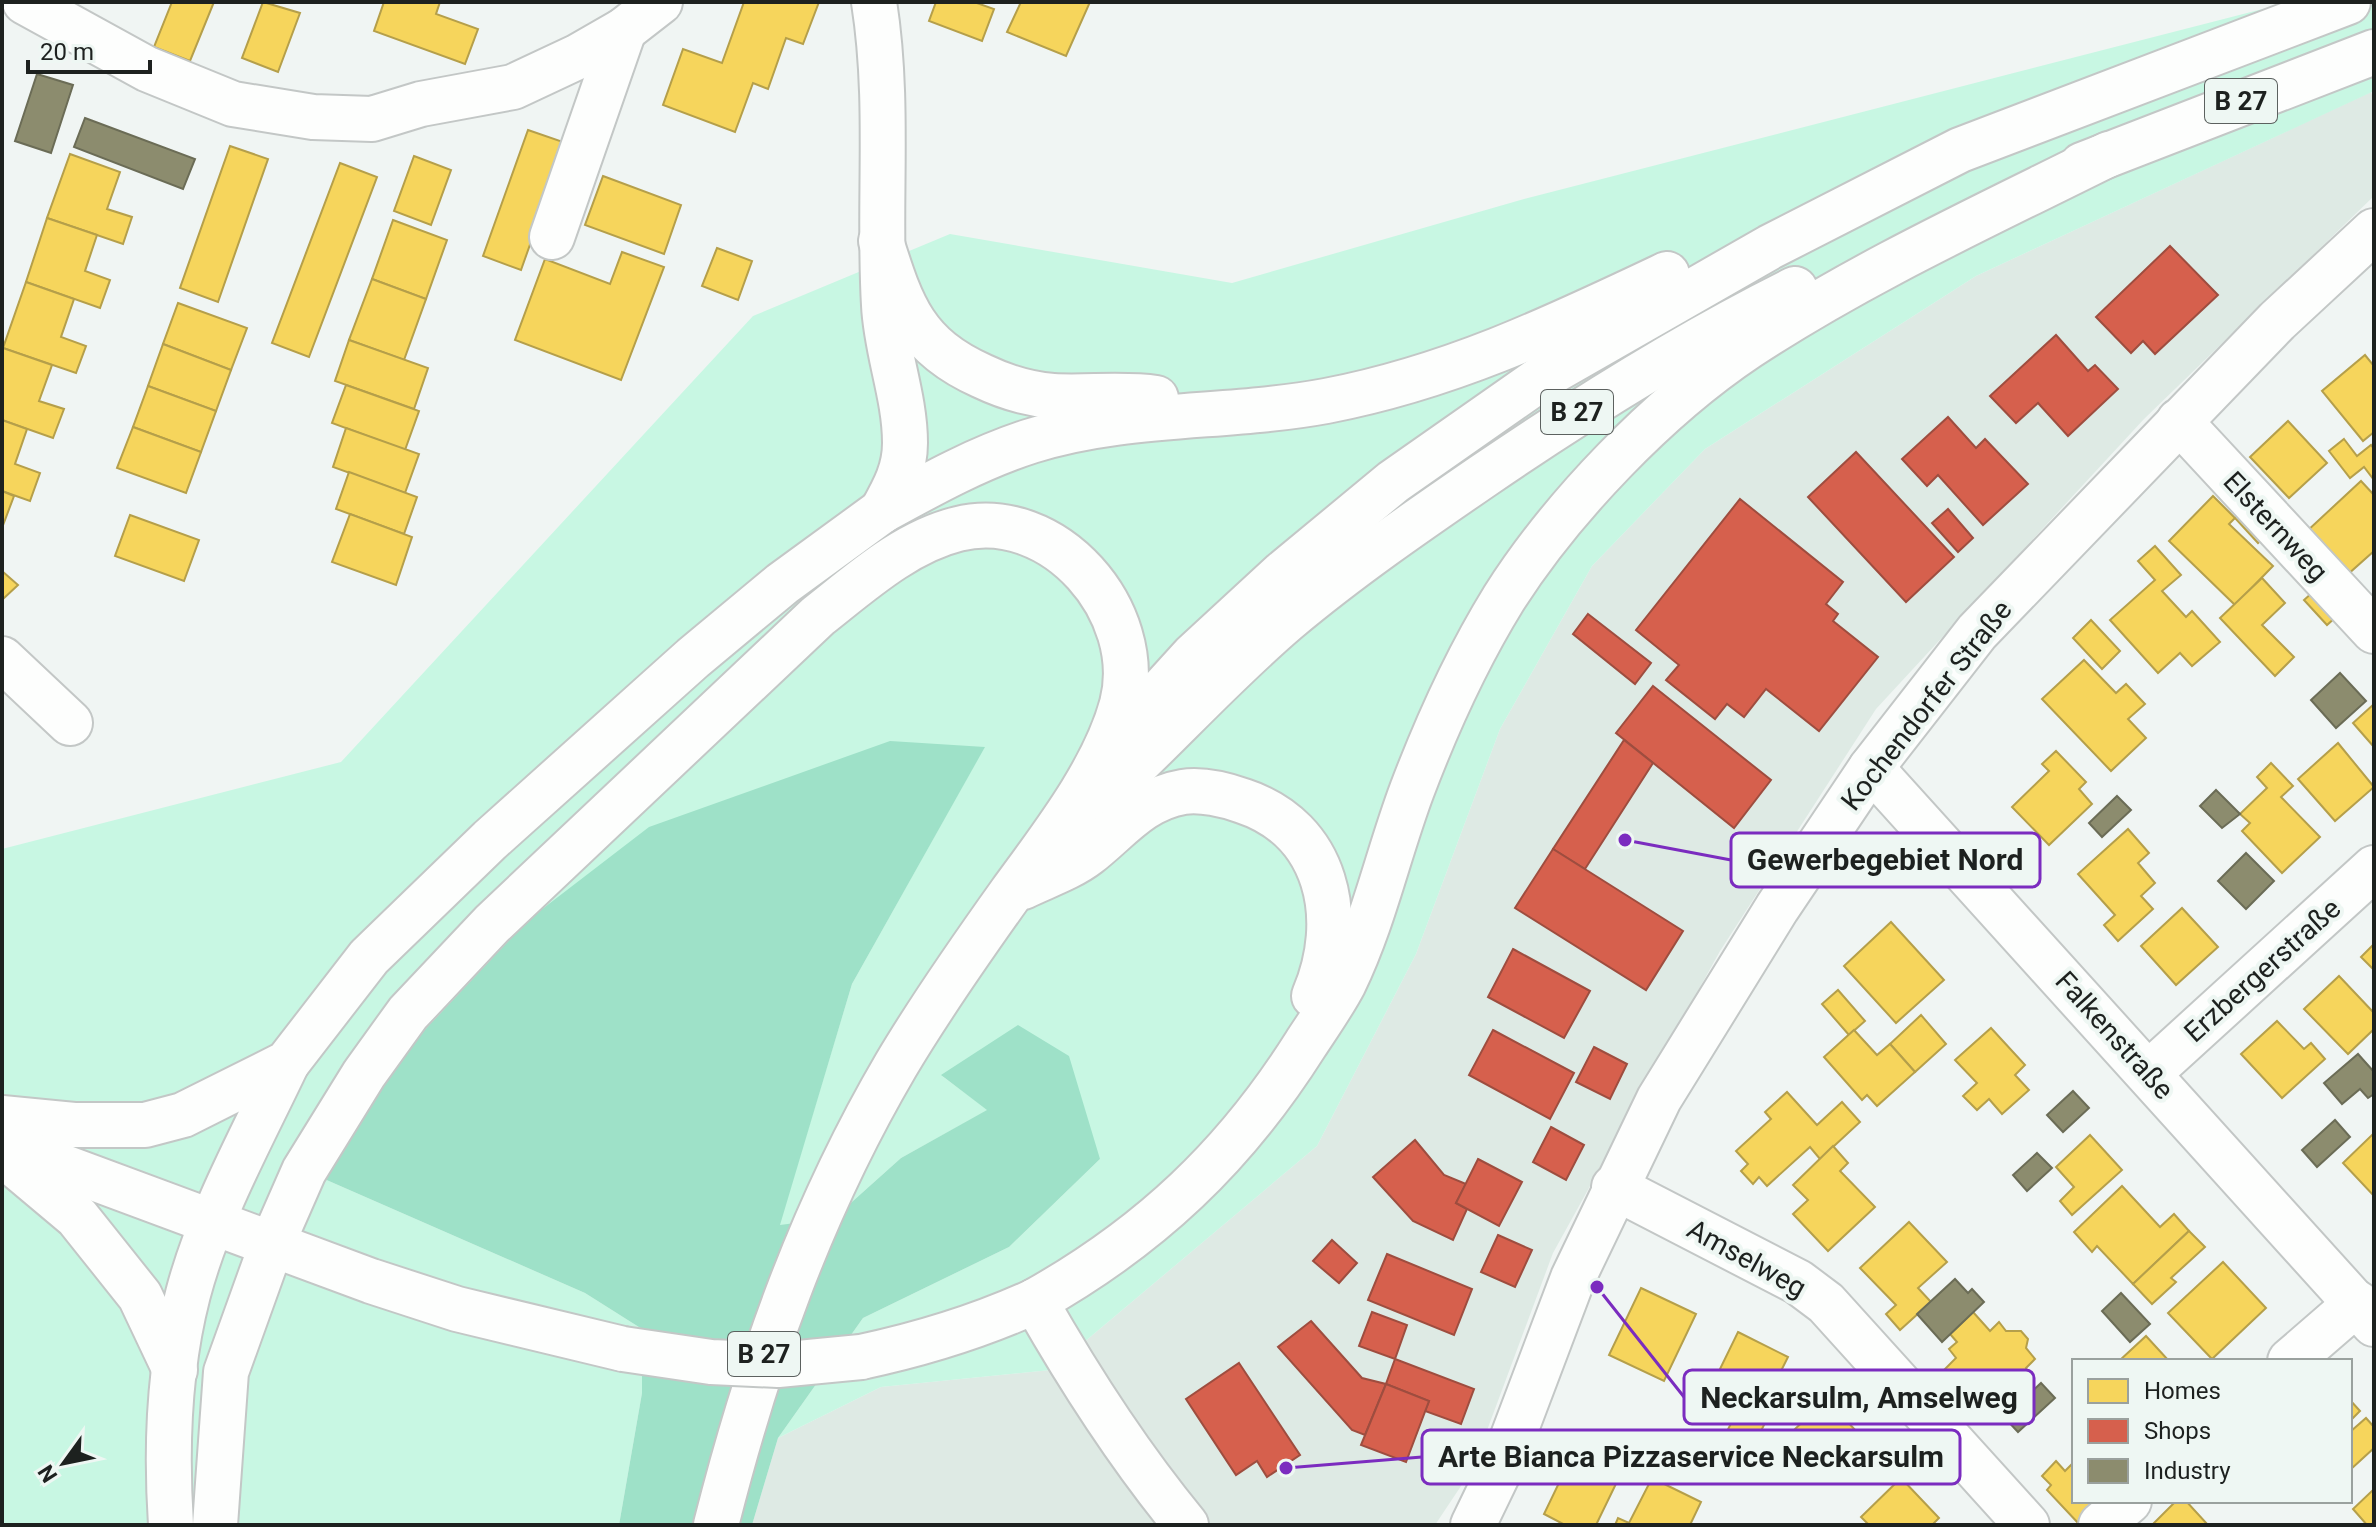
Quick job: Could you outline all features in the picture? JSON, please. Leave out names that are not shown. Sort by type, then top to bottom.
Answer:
[{"type":"main road","points":[[25,2],[147,69],[233,104],[313,117],[372,119],[421,104],[513,87],[577,57],[624,30],[660,2]]},
{"type":"main road","points":[[874,2],[883,59],[881,241],[888,344],[905,440],[900,480],[882,511]]},
{"type":"main road","name":"B 27","points":[[716,1525],[739,1432],[780,1307],[832,1190],[896,1066],[1013,891],[1052,840],[1096,762],[1193,656],[1283,573],[1393,482],[1543,377],[1770,247],[1960,150],[2348,2]]},
{"type":"main road","points":[[552,237],[624,30]]},
{"type":"main road","name":"B 27","points":[[1052,840],[1118,784],[1184,715],[1287,620],[1406,528],[1586,406],[1728,322],[1818,277],[2109,154],[2374,52]]},
{"type":"main road","points":[[2,1144],[457,1309],[623,1349],[711,1362],[778,1365],[861,1357],[944,1337],[1035,1301],[1093,1268],[1157,1221],[1192,1189],[1258,1114],[1343,985],[1377,902],[1411,792],[1449,698],[1505,597],[1589,487],[1661,416],[1745,349],[1899,259],[2109,154]]},
{"type":"main road","name":"Kochendorfer Straße","points":[[1473,1525],[1503,1463],[1554,1325],[1614,1187],[1667,1087],[1777,908],[1871,768],[1977,632],[2277,321],[2374,231]]},
{"type":"main road","points":[[881,241],[903,302],[922,336],[954,364],[1010,389],[1038,394],[1135,395],[1230,410]]},
{"type":"main road","points":[[171,1525],[169,1445],[175,1370],[188,1293],[214,1222],[287,1063],[369,957],[490,840],[693,658],[782,584],[882,511],[958,469],[1032,441],[1108,425],[1324,401],[1452,370],[1519,344],[1674,271],[1770,247]]},
{"type":"main road","name":"Elsternweg","points":[[2179,421],[2374,631]]},
{"type":"main road","points":[[215,1525],[226,1372],[272,1244],[304,1171],[364,1074],[408,1013],[492,924],[818,616],[871,574],[920,544],[959,529],[993,527],[1026,532],[1053,545],[1082,568],[1105,596],[1124,665],[1123,701],[1096,762]]},
{"type":"main road","points":[[2,659],[70,723]]},
{"type":"main road","name":"Falkenstraße","points":[[1871,768],[2366,1313],[2293,1359]]},
{"type":"main road","points":[[1013,891],[1087,855],[1121,821],[1150,803],[1185,791],[1227,795],[1269,809],[1294,830],[1316,862],[1328,894],[1329,937],[1320,981],[1289,1055],[1258,1114]]},
{"type":"main road","name":"Erzbergerstraße","points":[[2149,1073],[2374,868]]},
{"type":"main road","points":[[2,1118],[74,1125],[145,1125],[183,1115],[287,1063]]},
{"type":"main road","points":[[2,1154],[77,1217],[140,1296],[175,1370]]},
{"type":"main road","name":"Amselweg","points":[[1614,1187],[1798,1282],[1826,1303],[2027,1525]]},
{"type":"main road","points":[[1035,1301],[1077,1376],[1112,1428],[1186,1525]]},
{"type":"main road","points":[[2101,1525],[2127,1503]]},
{"type":"shaded area","points":[[2371,92],[2374,101],[2374,196],[2144,419],[1876,709],[1720,951],[1553,1253],[1473,1468],[1435,1525],[752,1525],[778,1438],[881,1387],[1051,1370],[1317,1146],[1416,954],[1500,729],[1592,566],[1705,449],[1976,276]]},
{"type":"green space","points":[[2290,2],[2374,2],[2374,91],[1976,276],[1705,449],[1592,566],[1500,729],[1416,954],[1317,1146],[1051,1370],[881,1387],[778,1438],[863,1318],[1009,1247],[1100,1159],[942,1076],[988,1110],[901,1158],[834,1218],[779,1226],[852,984],[984,748],[322,1178],[585,1293],[642,1329],[642,1393],[619,1525],[2,1525],[2,849],[341,762],[753,316],[950,234],[1232,283],[1524,199]]},
{"type":"green space","points":[[890,741],[985,747],[852,984],[780,1225],[834,1218],[901,1158],[987,1110],[941,1075],[1018,1025],[1069,1056],[1100,1159],[1009,1247],[863,1318],[778,1438],[752,1525],[619,1525],[642,1393],[642,1329],[585,1293],[322,1178],[404,1052],[528,920],[649,827]]},
{"type":"building: Homes","points":[[172,2],[214,2],[190,61],[154,47]]},
{"type":"building: Homes","points":[[263,2],[300,13],[278,72],[242,58]]},
{"type":"building: Homes","points":[[384,2],[440,2],[436,14],[478,29],[465,64],[374,31]]},
{"type":"building: Homes","points":[[744,2],[819,2],[803,44],[786,38],[768,89],[753,83],[735,132],[663,105],[683,49],[722,63]]},
{"type":"building: Homes","points":[[936,2],[974,2],[994,9],[982,41],[929,21]]},
{"type":"building: Homes","points":[[1021,2],[1090,2],[1066,56],[1007,32]]},
{"type":"building: Homes","points":[[528,130],[566,143],[521,270],[483,256]]},
{"type":"building: Homes","points":[[230,146],[268,159],[218,302],[180,288]]},
{"type":"building: Homes","points":[[70,154],[120,172],[107,209],[132,217],[123,244],[47,218]]},
{"type":"building: Homes","points":[[414,156],[451,170],[431,225],[394,211]]},
{"type":"building: Homes","points":[[340,163],[377,177],[309,357],[272,343]]},
{"type":"building: Homes","points":[[603,176],[681,205],[664,254],[585,225]]},
{"type":"building: Homes","points":[[47,218],[97,235],[85,271],[110,280],[100,308],[26,282]]},
{"type":"building: Homes","points":[[393,220],[447,240],[426,299],[372,279]]},
{"type":"building: Homes","points":[[717,248],[752,261],[738,300],[702,286]]},
{"type":"building: Homes","points":[[622,252],[664,267],[621,380],[515,340],[545,259],[610,284]]},
{"type":"building: Homes","points":[[372,279],[426,299],[404,360],[349,340]]},
{"type":"building: Homes","points":[[26,282],[74,299],[61,337],[86,346],[76,373],[3,348]]},
{"type":"building: Homes","points":[[178,303],[247,328],[231,370],[163,344]]},
{"type":"building: Homes","points":[[349,340],[428,368],[414,409],[335,381]]},
{"type":"building: Homes","points":[[163,344],[231,370],[216,411],[148,386]]},
{"type":"building: Homes","points":[[3,348],[52,365],[39,401],[64,409],[53,438],[2,420]]},
{"type":"building: Homes","points":[[2365,355],[2374,366],[2374,432],[2363,441],[2322,391]]},
{"type":"building: Homes","points":[[346,385],[419,411],[405,450],[332,423]]},
{"type":"building: Homes","points":[[148,386],[216,411],[201,452],[133,427]]},
{"type":"building: Homes","points":[[2,420],[27,429],[15,464],[40,473],[30,501],[2,491]]},
{"type":"building: Homes","points":[[2288,421],[2327,463],[2289,498],[2250,457]]},
{"type":"building: Homes","points":[[133,427],[201,452],[186,493],[117,468]]},
{"type":"building: Homes","points":[[346,428],[419,454],[405,493],[333,467]]},
{"type":"building: Homes","points":[[2344,439],[2357,456],[2371,445],[2374,449],[2374,480],[2364,467],[2350,478],[2329,451]]},
{"type":"building: Homes","points":[[349,472],[417,497],[404,534],[336,509]]},
{"type":"building: Homes","points":[[2361,481],[2374,495],[2374,551],[2347,575],[2306,532]]},
{"type":"building: Homes","points":[[2,491],[14,496],[2,528]]},
{"type":"building: Homes","points":[[2213,496],[2235,518],[2229,524],[2273,566],[2235,605],[2169,541]]},
{"type":"building: Homes","points":[[2248,505],[2272,530],[2258,543],[2235,518]]},
{"type":"building: Homes","points":[[350,514],[412,537],[396,585],[332,562]]},
{"type":"building: Homes","points":[[130,515],[199,540],[184,581],[115,556]]},
{"type":"building: Homes","points":[[2155,546],[2181,575],[2162,591],[2186,617],[2192,611],[2220,642],[2192,666],[2180,653],[2158,673],[2110,620],[2155,580],[2138,561]]},
{"type":"building: Homes","points":[[2,571],[18,585],[2,600]]},
{"type":"building: Homes","points":[[2262,578],[2285,603],[2262,625],[2294,657],[2275,676],[2220,618]]},
{"type":"building: Homes","points":[[2322,584],[2345,609],[2327,625],[2304,600]]},
{"type":"building: Homes","points":[[2091,620],[2120,651],[2102,669],[2073,638]]},
{"type":"building: Homes","points":[[2084,660],[2116,693],[2126,684],[2145,704],[2128,719],[2146,738],[2111,771],[2042,699]]},
{"type":"building: Homes","points":[[2374,704],[2374,747],[2353,723]]},
{"type":"building: Homes","points":[[2338,743],[2374,787],[2335,821],[2298,779]]},
{"type":"building: Homes","points":[[2056,751],[2086,782],[2079,789],[2092,804],[2049,845],[2012,807],[2049,771],[2042,764]]},
{"type":"building: Homes","points":[[2271,763],[2293,786],[2281,797],[2320,837],[2282,873],[2242,831],[2250,823],[2240,814],[2267,788],[2257,777]]},
{"type":"building: Homes","points":[[2128,829],[2149,853],[2138,863],[2155,883],[2141,896],[2153,909],[2118,941],[2104,925],[2115,915],[2078,874]]},
{"type":"building: Homes","points":[[2182,908],[2218,947],[2176,985],[2141,946]]},
{"type":"building: Homes","points":[[1891,922],[1944,980],[1896,1023],[1844,966]]},
{"type":"building: Homes","points":[[2374,944],[2374,970],[2361,957]]},
{"type":"building: Homes","points":[[2339,976],[2374,1013],[2374,1029],[2348,1054],[2304,1009]]},
{"type":"building: Homes","points":[[1838,990],[1865,1021],[1849,1035],[1822,1004]]},
{"type":"building: Homes","points":[[1921,1015],[1946,1044],[1915,1072],[1890,1044]]},
{"type":"building: Homes","points":[[2277,1021],[2304,1049],[2311,1043],[2325,1059],[2282,1098],[2241,1054]]},
{"type":"building: Homes","points":[[1991,1028],[2025,1065],[2015,1075],[2029,1090],[2002,1114],[1989,1099],[1977,1110],[1963,1096],[1977,1083],[1955,1060]]},
{"type":"building: Homes","points":[[1854,1030],[1877,1055],[1890,1044],[1915,1072],[1877,1106],[1867,1095],[1862,1100],[1824,1057]]},
{"type":"building: Homes","points":[[1787,1092],[1817,1125],[1842,1102],[1860,1122],[1820,1159],[1810,1147],[1767,1186],[1759,1177],[1753,1184],[1741,1171],[1748,1164],[1736,1151],[1771,1119],[1765,1112]]},
{"type":"building: Homes","points":[[2374,1133],[2374,1196],[2343,1163]]},
{"type":"building: Homes","points":[[2090,1135],[2122,1170],[2072,1215],[2060,1201],[2074,1187],[2056,1167]]},
{"type":"building: Homes","points":[[1833,1146],[1848,1163],[1840,1171],[1875,1207],[1828,1251],[1793,1214],[1808,1200],[1793,1185]]},
{"type":"building: Homes","points":[[2122,1186],[2160,1227],[2174,1214],[2189,1231],[2133,1284],[2097,1246],[2092,1252],[2074,1232]]},
{"type":"building: Homes","points":[[1909,1222],[1947,1262],[1918,1288],[1931,1302],[1900,1330],[1886,1314],[1896,1305],[1860,1268]]},
{"type":"building: Homes","points":[[2189,1231],[2205,1247],[2171,1278],[2176,1282],[2152,1304],[2133,1284]]},
{"type":"building: Homes","points":[[2223,1262],[2266,1308],[2212,1359],[2168,1313]]},
{"type":"building: Homes","points":[[1641,1288],[1696,1314],[1664,1381],[1609,1355]]},
{"type":"building: Homes","points":[[1973,1312],[1990,1331],[1999,1322],[2006,1331],[2021,1331],[2028,1339],[2026,1348],[2035,1359],[2026,1368],[2030,1375],[2006,1396],[1999,1392],[1979,1410],[1943,1371],[1956,1358],[1949,1349],[1957,1342],[1950,1334]]},
{"type":"building: Homes","points":[[1738,1332],[1788,1357],[1769,1395],[1719,1371]]},
{"type":"building: Homes","points":[[2146,1336],[2167,1359],[2121,1359]]},
{"type":"building: Homes","points":[[1827,1399],[1865,1441],[1832,1470],[1795,1429]]},
{"type":"building: Homes","points":[[2352,1402],[2360,1411],[2352,1419]]},
{"type":"building: Homes","points":[[1741,1404],[1768,1417],[1751,1451],[1724,1437]]},
{"type":"building: Homes","points":[[2366,1418],[2374,1427],[2374,1448],[2352,1468],[2352,1430]]},
{"type":"building: Homes","points":[[1583,1433],[1630,1455],[1596,1525],[1565,1525],[1544,1514]]},
{"type":"building: Homes","points":[[2056,1461],[2065,1471],[2072,1464],[2072,1503],[2101,1503],[2079,1524],[2047,1490],[2051,1485],[2042,1476]]},
{"type":"building: Homes","points":[[1652,1478],[1701,1502],[1690,1525],[1615,1525],[1618,1518],[1629,1523]]},
{"type":"building: Homes","points":[[1901,1478],[1939,1518],[1932,1525],[1869,1525],[1861,1517]]},
{"type":"building: Homes","points":[[2374,1489],[2374,1525],[2367,1525],[2353,1509]]},
{"type":"building: Homes","points":[[2174,1503],[2188,1503],[2208,1525],[2152,1525]]},
{"type":"building: Shops","points":[[2170,246],[2218,295],[2155,354],[2143,341],[2131,353],[2096,317]]},
{"type":"building: Shops","points":[[2056,335],[2088,371],[2095,365],[2118,389],[2068,436],[2038,403],[2016,423],[1990,396]]},
{"type":"building: Shops","points":[[1948,417],[1976,448],[1985,439],[2028,484],[1983,525],[1938,475],[1927,486],[1902,459]]},
{"type":"building: Shops","points":[[1856,452],[1954,557],[1906,602],[1808,497]]},
{"type":"building: Shops","points":[[1740,499],[1843,582],[1826,604],[1838,614],[1833,621],[1878,657],[1819,731],[1766,689],[1744,717],[1727,704],[1715,719],[1666,680],[1679,665],[1636,630]]},
{"type":"building: Shops","points":[[1948,509],[1973,538],[1958,552],[1932,523]]},
{"type":"building: Shops","points":[[1588,614],[1651,663],[1635,684],[1573,634]]},
{"type":"building: Shops","points":[[1653,686],[1771,780],[1734,828],[1616,733]]},
{"type":"building: Shops","points":[[1624,740],[1653,763],[1585,869],[1553,849]]},
{"type":"building: Shops","points":[[1553,849],[1683,931],[1646,990],[1515,908]]},
{"type":"building: Shops","points":[[1513,949],[1590,991],[1564,1038],[1488,997]]},
{"type":"building: Shops","points":[[1493,1030],[1574,1073],[1550,1119],[1469,1075]]},
{"type":"building: Shops","points":[[1594,1047],[1627,1064],[1610,1099],[1576,1082]]},
{"type":"building: Shops","points":[[1551,1127],[1584,1145],[1566,1180],[1533,1162]]},
{"type":"building: Shops","points":[[1415,1140],[1444,1175],[1466,1184],[1456,1203],[1467,1209],[1453,1240],[1413,1221],[1373,1177]]},
{"type":"building: Shops","points":[[1478,1159],[1522,1182],[1499,1226],[1456,1203]]},
{"type":"building: Shops","points":[[1498,1235],[1532,1250],[1515,1287],[1481,1272]]},
{"type":"building: Shops","points":[[1332,1240],[1357,1263],[1339,1283],[1313,1261]]},
{"type":"building: Shops","points":[[1387,1254],[1472,1289],[1454,1335],[1368,1300]]},
{"type":"building: Shops","points":[[1372,1312],[1407,1325],[1395,1359],[1359,1346]]},
{"type":"building: Shops","points":[[1311,1321],[1362,1378],[1386,1384],[1365,1435],[1352,1430],[1278,1347]]},
{"type":"building: Shops","points":[[1395,1359],[1474,1389],[1461,1424],[1425,1411],[1429,1401],[1386,1384]]},
{"type":"building: Shops","points":[[1239,1363],[1300,1455],[1267,1477],[1257,1461],[1236,1475],[1186,1399]]},
{"type":"building: Shops","points":[[1386,1384],[1429,1401],[1406,1462],[1361,1445]]},
{"type":"building: Industry","points":[[37,74],[73,85],[51,153],[15,141]]},
{"type":"building: Industry","points":[[85,118],[195,159],[183,189],[74,147]]},
{"type":"building: Industry","points":[[2340,673],[2366,701],[2336,728],[2311,700]]},
{"type":"building: Industry","points":[[2216,790],[2240,814],[2222,828],[2200,806]]},
{"type":"building: Industry","points":[[2117,796],[2131,810],[2102,837],[2089,823]]},
{"type":"building: Industry","points":[[2246,853],[2274,881],[2246,909],[2218,881]]},
{"type":"building: Industry","points":[[2358,1054],[2374,1072],[2374,1094],[2368,1098],[2360,1089],[2342,1104],[2324,1083]]},
{"type":"building: Industry","points":[[2073,1091],[2089,1108],[2063,1132],[2047,1115]]},
{"type":"building: Industry","points":[[2335,1120],[2350,1137],[2317,1167],[2302,1150]]},
{"type":"building: Industry","points":[[2037,1153],[2052,1168],[2027,1191],[2013,1175]]},
{"type":"building: Industry","points":[[1955,1279],[1968,1293],[1972,1289],[1984,1302],[1942,1342],[1917,1314]]},
{"type":"building: Industry","points":[[2121,1293],[2150,1324],[2130,1342],[2102,1311]]},
{"type":"building: Industry","points":[[2041,1383],[2055,1398],[2018,1432],[2004,1417]]},
{"type":"place","name":"Gewerbegebiet Nord","points":[[1625,840]]},
{"type":"place","name":"Neckarsulm, Amselweg","points":[[1597,1287]]},
{"type":"place","name":"Arte Bianca Pizzaservice Neckarsulm","points":[[1286,1468]]}]
